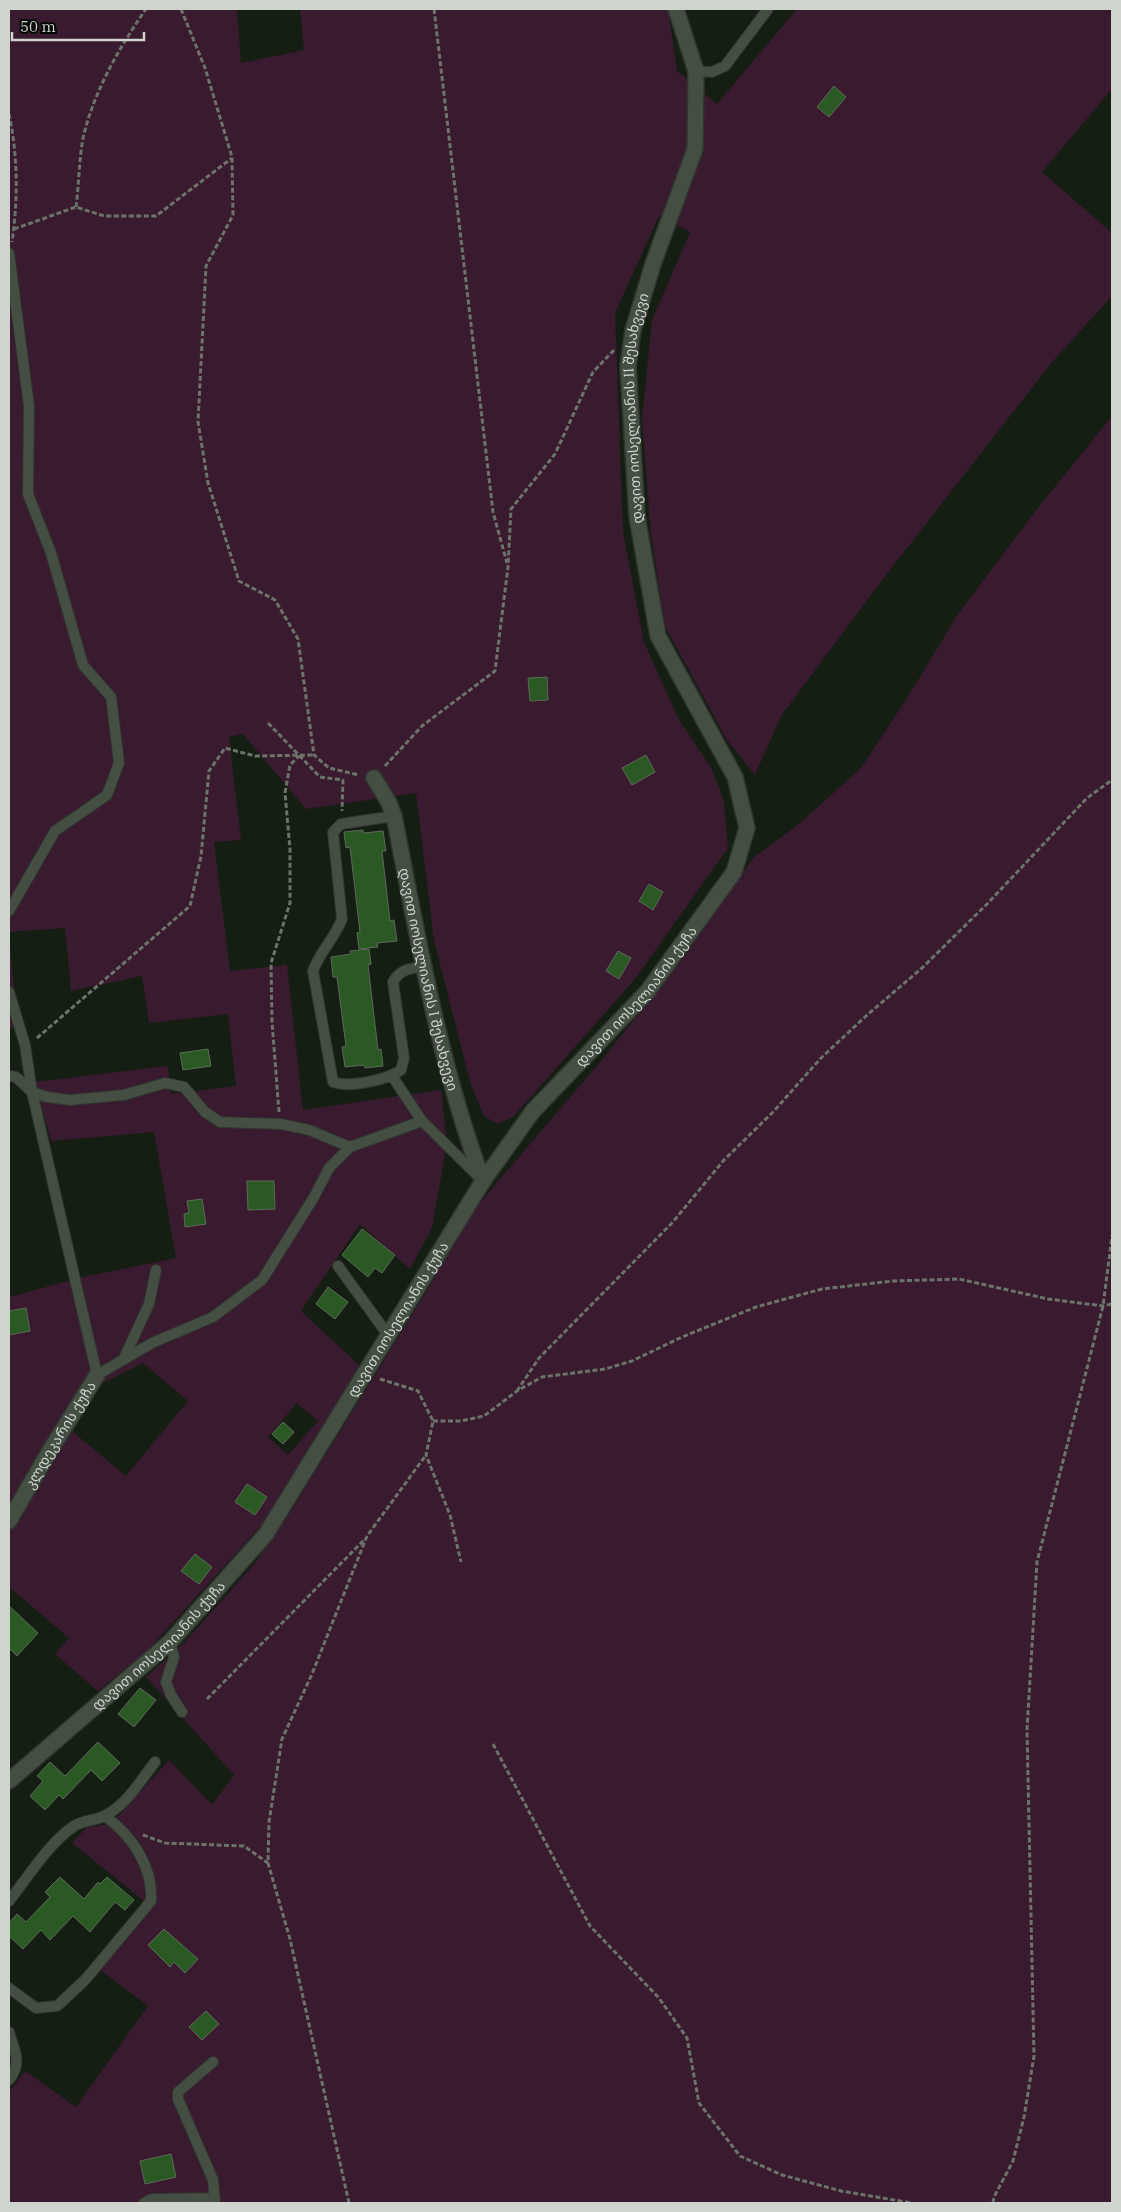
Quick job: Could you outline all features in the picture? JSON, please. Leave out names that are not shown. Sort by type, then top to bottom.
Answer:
[{"type":"street","name":"დავით იოსელიანის II შესახვევი","points":[[676,9],[696,71],[695,149],[653,264],[633,330],[628,366],[637,517],[658,636],[735,777],[746,828]]},
{"type":"street","name":"დავით იოსელიანის I შესახვევი","points":[[374,778],[389,803],[394,816],[424,966],[456,1099],[483,1181]]},
{"type":"street","name":"დავით იოსელიანის ქუჩა","points":[[9,1782],[170,1642],[266,1534],[483,1181],[533,1111],[647,992],[734,872],[746,828]]},
{"type":"street","name":"კლდეკარის ქუჩა","points":[[9,1521],[97,1375]]},
{"type":"lane","points":[[696,71],[712,72],[725,66],[768,9]]},
{"type":"lane","points":[[9,912],[55,831],[107,795],[119,763],[111,697],[82,665],[51,553],[28,494],[28,406],[10,252]]},
{"type":"lane","points":[[394,816],[341,824],[333,832],[342,919],[338,930],[317,959],[313,971],[333,1082],[343,1086],[392,1076],[401,1070],[404,1058],[393,982],[403,970],[424,966]]},
{"type":"lane","points":[[9,992],[25,1045],[32,1092],[97,1375],[124,1358],[213,1317],[262,1280],[314,1196],[329,1168],[350,1147],[422,1121]]},
{"type":"lane","points":[[9,1076],[16,1076],[32,1092],[47,1097],[70,1100],[124,1095],[165,1083],[184,1087],[205,1112],[220,1122],[280,1124],[309,1130],[350,1147]]},
{"type":"lane","points":[[392,1076],[422,1121],[483,1181]]},
{"type":"lane","points":[[338,1266],[388,1336]]},
{"type":"lane","points":[[124,1358],[149,1304],[156,1270]]},
{"type":"lane","points":[[170,1642],[174,1657],[166,1682],[171,1695],[182,1712]]},
{"type":"lane","points":[[9,1901],[56,1842],[74,1826],[87,1819],[106,1816],[125,1799],[155,1762]]},
{"type":"lane","points":[[9,1988],[36,2008],[57,2006],[85,1980],[151,1900],[152,1887],[149,1874],[133,1842],[123,1829],[106,1816]]},
{"type":"lane","points":[[9,2032],[18,2060],[16,2071],[9,2080]]},
{"type":"lane","points":[[144,2203],[152,2199],[214,2201],[213,2180],[178,2099],[178,2092],[213,2062]]},
{"type":"path","points":[[76,207],[83,139],[97,95],[122,42],[146,9]]},
{"type":"path","points":[[181,9],[205,68],[232,157],[233,215],[206,266],[204,347],[198,422],[208,483],[224,539],[239,581],[275,600],[298,638],[314,755],[329,768],[374,778],[422,726],[494,671],[508,567],[512,509],[555,454],[593,372],[633,330]]},
{"type":"path","points":[[434,9],[493,512],[508,567]]},
{"type":"path","points":[[9,114],[14,140],[14,229],[10,252]]},
{"type":"path","points":[[14,229],[76,207],[104,216],[156,216],[232,157]]},
{"type":"path","points":[[268,723],[320,777],[344,780],[341,824]]},
{"type":"path","points":[[25,1045],[42,1034],[190,906],[200,856],[209,771],[225,748],[255,756],[314,755]]},
{"type":"path","points":[[280,1124],[272,1022],[271,963],[290,902],[290,850],[285,793],[290,765],[300,756]]},
{"type":"path","points":[[517,1391],[539,1358],[672,1223],[724,1160],[773,1112],[822,1058],[866,1016],[922,968],[988,904],[1087,798],[1112,780]]},
{"type":"path","points":[[992,2203],[1013,2161],[1024,2117],[1034,2056],[1027,1730],[1037,1562],[1103,1306],[1112,1236]]},
{"type":"path","points":[[433,1421],[461,1421],[484,1416],[517,1391],[542,1377],[605,1369],[632,1361],[756,1307],[822,1289],[893,1281],[959,1279],[1048,1299],[1103,1306],[1112,1304]]},
{"type":"path","points":[[207,1699],[367,1536],[426,1455],[433,1421],[418,1391],[365,1374]]},
{"type":"path","points":[[426,1455],[450,1515],[462,1562]]},
{"type":"path","points":[[349,2203],[290,1939],[268,1863],[269,1822],[282,1740],[312,1674],[367,1536]]},
{"type":"path","points":[[493,1744],[590,1926],[660,1998],[687,2038],[699,2103],[740,2156],[782,2175],[841,2191],[912,2203]]},
{"type":"path","points":[[123,1829],[165,1842],[244,1846],[268,1863]]},
{"type":"shaded area","points":[[9,9],[237,9],[241,63],[304,50],[300,9],[668,9],[677,71],[717,104],[797,9],[1112,9],[1112,89],[1042,172],[1112,233],[1112,296],[1053,361],[886,575],[781,716],[755,775],[727,740],[665,626],[651,535],[642,419],[652,320],[690,232],[659,216],[615,313],[623,532],[644,642],[678,718],[712,769],[724,801],[728,848],[635,979],[514,1116],[498,1124],[484,1116],[471,1085],[434,941],[416,793],[306,809],[243,734],[229,737],[241,840],[214,842],[230,971],[287,965],[303,1110],[441,1090],[447,1143],[432,1228],[410,1269],[360,1224],[301,1311],[360,1366],[265,1521],[148,1650],[98,1691],[55,1654],[69,1638],[9,1587],[9,1297],[83,1277],[176,1258],[154,1132],[51,1141],[34,1082],[168,1066],[171,1094],[236,1086],[228,1014],[149,1023],[142,976],[71,991],[65,928],[9,932]],"holes":[[[143,1363],[188,1401],[126,1476],[67,1427],[103,1383]],[[297,1403],[318,1421],[288,1455],[268,1437]]]},
{"type":"shaded area","points":[[1112,416],[1112,2203],[9,2203],[9,2092],[25,2071],[76,2107],[148,2006],[95,1966],[148,1904],[72,1843],[86,1828],[112,1823],[169,1760],[212,1805],[234,1775],[146,1677],[183,1644],[255,1563],[286,1519],[434,1279],[458,1230],[601,1061],[684,957],[753,858],[799,824],[861,768],[909,695],[958,614],[1033,514]]},
{"type":"shaded area","points":[[9,932],[17,1026],[9,1030]]},
{"type":"building","points":[[834,86],[846,97],[829,117],[817,107]]},
{"type":"building","points":[[547,677],[548,700],[530,701],[528,678]]},
{"type":"building","points":[[646,755],[655,772],[632,785],[622,768]]},
{"type":"building","points":[[363,830],[363,833],[383,831],[386,851],[382,851],[390,921],[394,920],[397,941],[377,943],[378,947],[359,949],[357,933],[360,932],[350,847],[346,848],[344,832]]},
{"type":"building","points":[[649,884],[663,892],[653,910],[639,901]]},
{"type":"building","points":[[369,949],[371,964],[368,965],[378,1050],[381,1049],[383,1066],[365,1068],[364,1065],[345,1067],[342,1047],[346,1046],[337,977],[333,977],[331,957],[351,954],[350,951]]},
{"type":"building","points":[[618,951],[631,958],[619,979],[606,971]]},
{"type":"building","points":[[208,1049],[211,1066],[183,1070],[180,1053]]},
{"type":"building","points":[[247,1181],[274,1181],[275,1209],[248,1210]]},
{"type":"building","points":[[202,1199],[206,1224],[185,1227],[184,1214],[189,1213],[187,1201]]},
{"type":"building","points":[[362,1229],[395,1255],[382,1273],[375,1268],[368,1277],[342,1255]]},
{"type":"building","points":[[328,1287],[348,1302],[335,1319],[316,1304]]},
{"type":"building","points":[[26,1308],[30,1331],[9,1335],[9,1311]]},
{"type":"building","points":[[283,1422],[294,1432],[283,1444],[272,1434]]},
{"type":"building","points":[[247,1484],[267,1497],[255,1515],[235,1502]]},
{"type":"building","points":[[195,1554],[212,1567],[199,1584],[181,1571]]},
{"type":"building","points":[[9,1606],[38,1633],[17,1656],[9,1648]]},
{"type":"building","points":[[140,1688],[156,1700],[134,1727],[118,1714]]},
{"type":"building","points":[[98,1742],[120,1763],[102,1781],[91,1770],[63,1799],[59,1795],[45,1810],[30,1796],[43,1781],[37,1776],[50,1762],[65,1776]]},
{"type":"building","points":[[60,1877],[84,1899],[98,1882],[100,1884],[107,1877],[134,1900],[125,1910],[115,1902],[90,1932],[73,1916],[50,1940],[41,1930],[23,1949],[9,1936],[9,1923],[17,1914],[26,1922],[50,1897],[45,1892]]},
{"type":"building","points":[[164,1929],[198,1959],[185,1973],[174,1962],[170,1967],[148,1945]]},
{"type":"building","points":[[206,2011],[219,2024],[202,2040],[189,2027]]},
{"type":"building","points":[[171,2154],[176,2177],[145,2184],[140,2161]]}]
